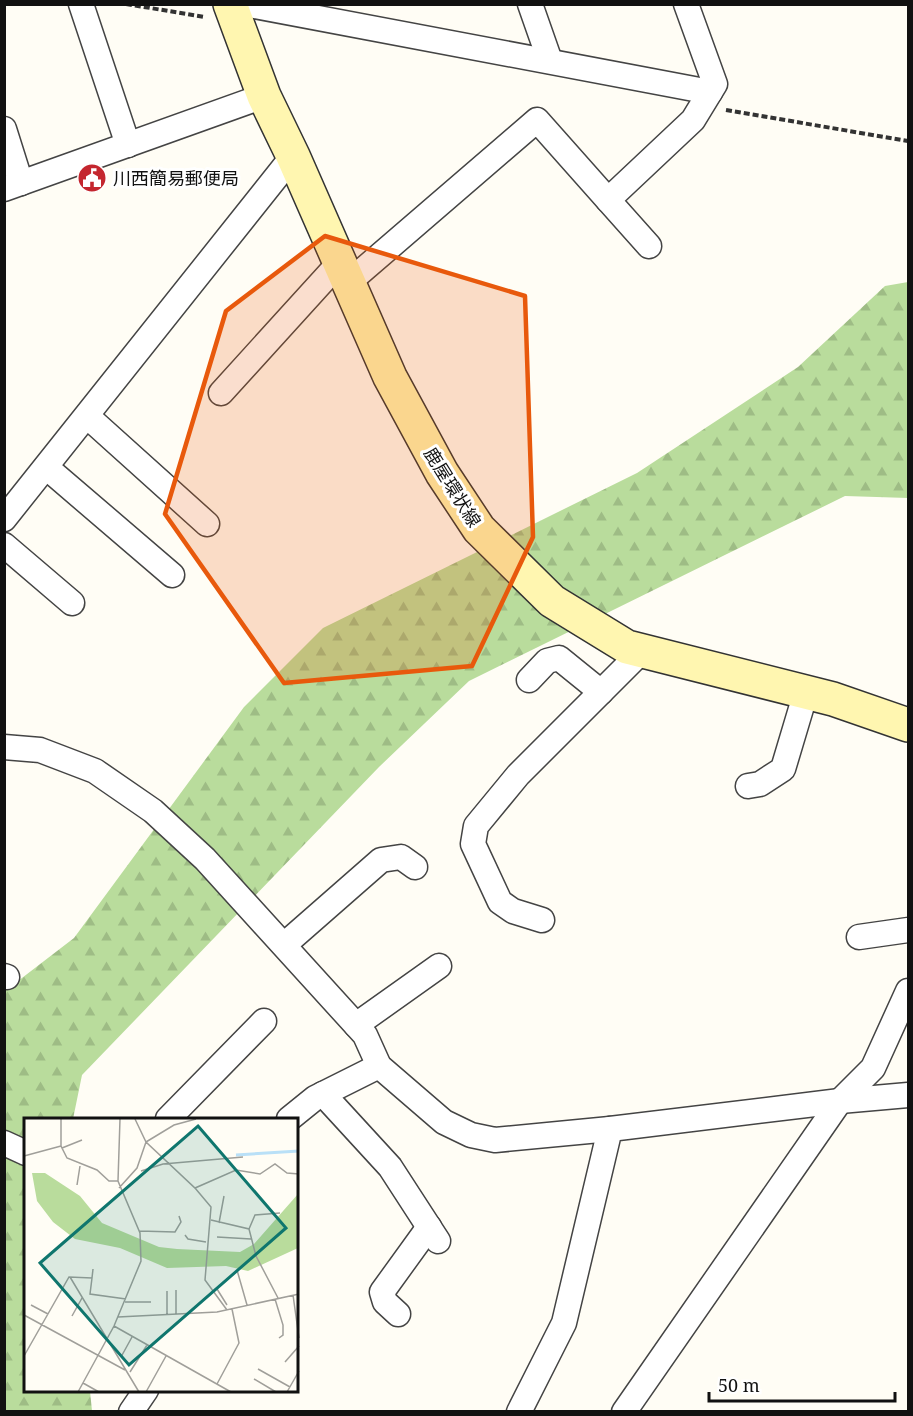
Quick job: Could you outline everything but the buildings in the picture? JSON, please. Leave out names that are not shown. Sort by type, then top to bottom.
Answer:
[{"type":"main road","name":"鹿屋環状線","points":[[237,10],[264,96],[293,156],[390,377],[442,473],[479,529],[552,601],[627,647],[833,699],[909,725]]},
{"type":"street","points":[[81,4],[128,145]]},
{"type":"street","points":[[530,4],[550,62]]},
{"type":"street","points":[[608,200],[693,120],[715,84],[686,4]]},
{"type":"street","points":[[237,10],[550,62],[710,92]]},
{"type":"street","points":[[4,129],[13,186],[264,96]]},
{"type":"street","points":[[221,393],[344,272],[537,120],[649,246]]},
{"type":"street","points":[[4,519],[293,156]]},
{"type":"street","points":[[87,416],[207,524]]},
{"type":"street","points":[[46,467],[172,575]]},
{"type":"street","points":[[4,545],[72,603]]},
{"type":"street","points":[[542,920],[513,910],[500,902],[473,844],[476,826],[518,775],[642,651]]},
{"type":"street","points":[[529,680],[547,661],[560,658],[601,692]]},
{"type":"street","points":[[748,786],[760,784],[783,768],[806,692]]},
{"type":"street","points":[[4,747],[40,750],[95,771],[153,811],[205,859],[356,1024],[365,1035],[379,1066],[444,1122],[471,1135],[495,1140],[909,1095]]},
{"type":"street","points":[[284,945],[381,860],[401,857],[415,867]]},
{"type":"street","points":[[859,937],[909,930]]},
{"type":"street","points":[[356,1024],[439,966]]},
{"type":"street","points":[[624,1412],[840,1101],[873,1068],[909,991]]},
{"type":"street","points":[[169,1118],[264,1021]]},
{"type":"street","points":[[290,1118],[315,1098],[379,1066]]},
{"type":"street","points":[[324,1094],[390,1167],[433,1234],[382,1292],[385,1302],[398,1314]]},
{"type":"street","points":[[519,1412],[564,1323],[610,1129]]},
{"type":"street","points":[[4,1143],[24,1152]]},
{"type":"street","points":[[131,1412],[145,1392]]},
{"type":"path","points":[[126,4],[237,10]]},
{"type":"highlighted area","points":[[325,236],[525,296],[533,537],[472,666],[284,683],[165,514],[226,311]]},
{"type":"green space","points":[[908,282],[908,498],[845,496],[469,681],[379,767],[82,1075],[73,1118],[24,1118],[24,1392],[90,1392],[92,1411],[5,1412],[5,991],[74,938],[244,707],[323,628],[637,473],[798,367],[885,286]]},
{"type":"place","name":"川西簡易郵便局","points":[[92,178]]}]
